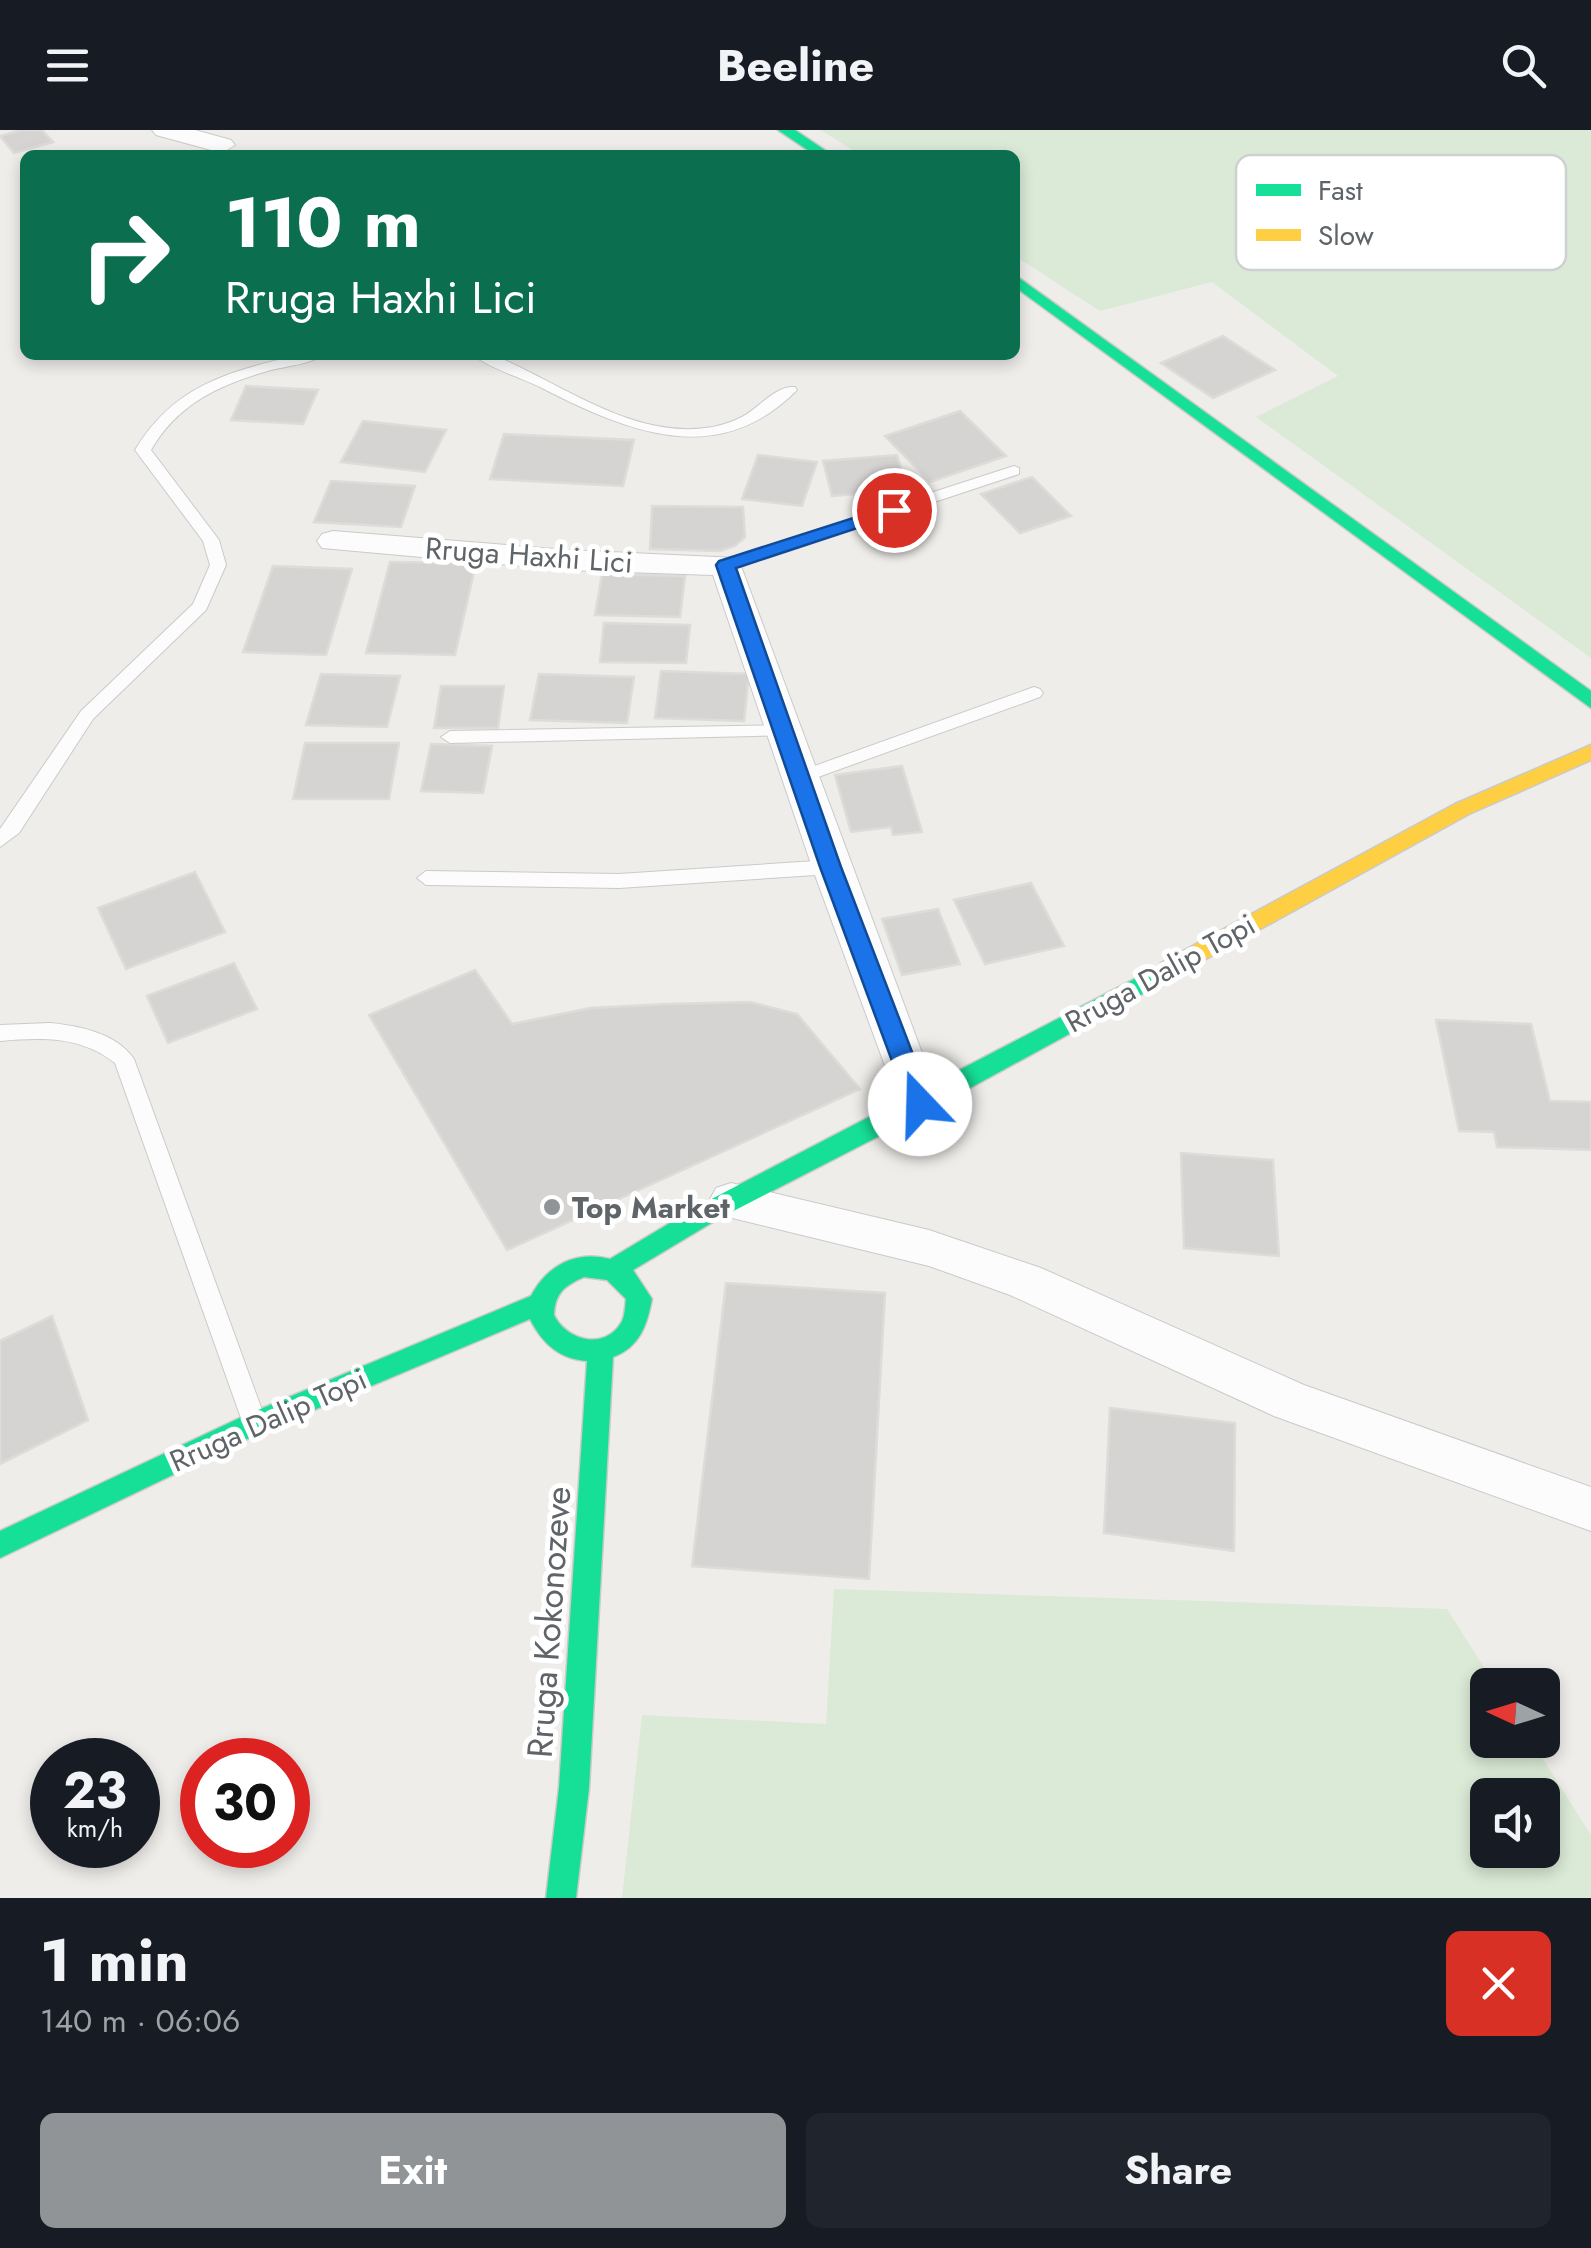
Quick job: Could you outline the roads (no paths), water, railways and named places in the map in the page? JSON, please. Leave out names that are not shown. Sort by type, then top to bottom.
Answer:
[{"type":"street","points":[[165,130],[222,145]]},
{"type":"street","points":[[784,130],[816,150]]},
{"type":"street","points":[[1020,284],[1591,701]]},
{"type":"street","name":"Rruga Haxhi Lici","points":[[334,541],[567,560],[726,565]]},
{"type":"street","points":[[726,565],[830,867],[920,1104]]},
{"type":"street","name":"Rruga Dalip Topi","points":[[614,1270],[731,1201],[920,1104],[1462,808],[1591,752]]},
{"type":"street","points":[[731,1201],[929,1248],[1026,1281],[1290,1401],[1591,1509]]},
{"type":"street","points":[[598,1266],[614,1270],[628,1279],[637,1292],[638,1315],[626,1337],[600,1350],[573,1350],[560,1345],[543,1327],[540,1303],[552,1282],[573,1269],[598,1266]]},
{"type":"street","name":"Rruga Dalip Topi","points":[[0,1545],[255,1423],[540,1303]]},
{"type":"street","name":"Rruga Kokonozeve","points":[[561,1898],[574,1788],[600,1350]]},
{"type":"lane","points":[[0,840],[87,716],[200,606],[218,565],[211,540],[143,450],[155,424],[210,384],[298,360]]},
{"type":"lane","points":[[491,360],[657,432],[702,434],[741,424],[790,390]]},
{"type":"lane","name":"Rruga Haxhi Lici","points":[[726,565],[1014,471]]},
{"type":"lane","points":[[800,776],[1034,693]]},
{"type":"lane","points":[[450,738],[785,731]]},
{"type":"lane","points":[[426,878],[620,880],[830,867]]},
{"type":"lane","points":[[0,1032],[82,1035],[111,1047],[124,1060],[255,1423]]},
{"type":"place","name":"Top Market","points":[[552,1207]]}]
